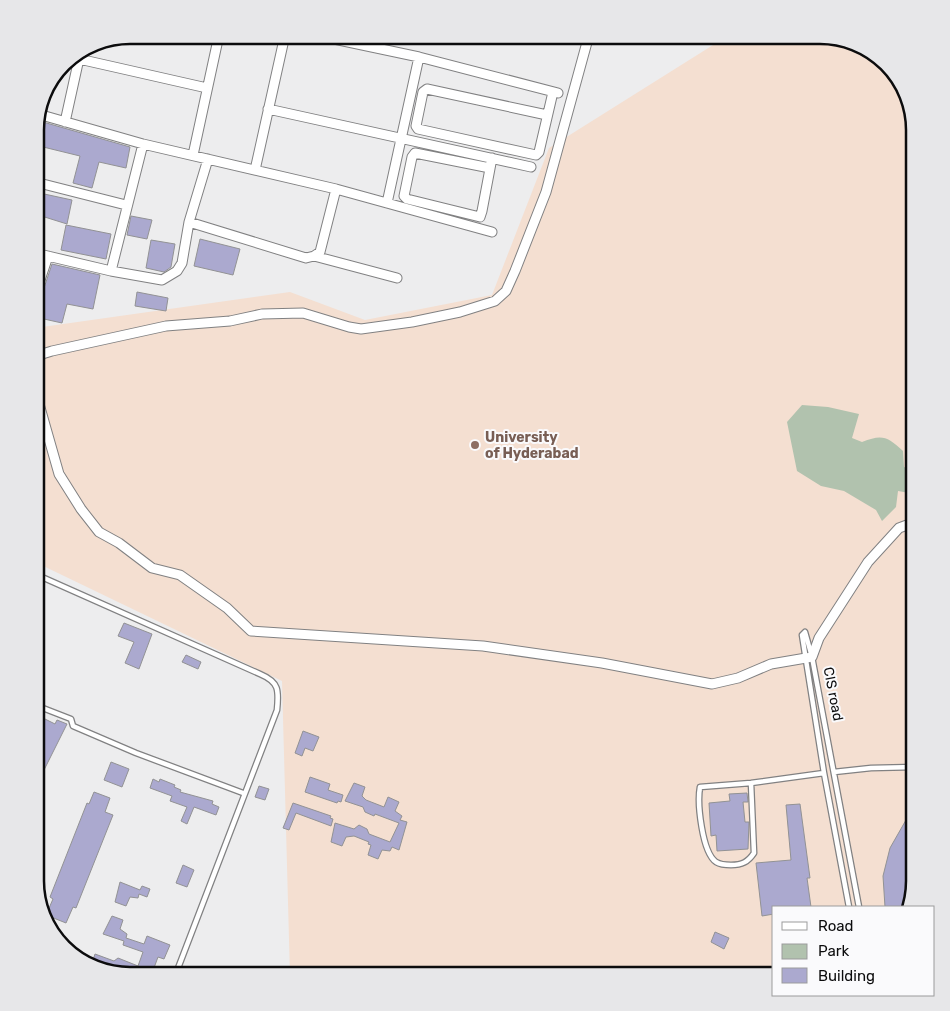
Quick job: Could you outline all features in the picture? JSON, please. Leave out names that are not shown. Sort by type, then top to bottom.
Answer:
[{"type":"street","points":[[194,155],[217,44]]},
{"type":"street","points":[[255,170],[283,44]]},
{"type":"street","points":[[358,44],[419,57],[556,92],[539,152],[535,155],[418,129],[416,126],[423,92],[427,89],[548,115]]},
{"type":"street","points":[[44,354],[70,346],[166,326],[230,321],[262,314],[303,313],[349,328],[361,329],[412,322],[460,312],[495,301],[506,291],[546,192],[587,44]]},
{"type":"street","points":[[387,203],[419,57]]},
{"type":"street","points":[[83,58],[208,88]]},
{"type":"street","points":[[65,122],[79,61]]},
{"type":"street","points":[[268,109],[402,137],[531,167]]},
{"type":"street","points":[[45,116],[143,144],[336,189],[492,232]]},
{"type":"street","points":[[111,271],[126,205],[143,144]]},
{"type":"street","points":[[490,168],[415,153],[412,156],[404,196],[416,202],[480,217],[490,168],[492,158]]},
{"type":"street","points":[[44,255],[111,271],[162,280],[169,277],[177,271],[182,263],[189,222],[208,159]]},
{"type":"street","points":[[44,184],[126,205]]},
{"type":"street","points":[[189,222],[306,258],[320,252],[336,189]]},
{"type":"street","points":[[44,268],[48,256]]},
{"type":"street","points":[[314,256],[397,278]]},
{"type":"street","points":[[44,422],[59,474],[81,509],[99,532],[119,543],[152,568],[180,575],[227,608],[251,631],[482,646],[602,663],[712,684],[730,681],[777,662],[809,657]]},
{"type":"street","name":"CIS road","points":[[809,657],[819,638],[868,562],[899,528],[906,525]]},
{"type":"lane","points":[[44,578],[272,679],[277,688],[277,710],[243,793],[178,967]]},
{"type":"lane","name":"CIS road","points":[[809,657],[834,772],[859,906]]},
{"type":"lane","points":[[809,657],[824,773],[849,906]]},
{"type":"lane","points":[[44,708],[71,719],[73,726],[136,753],[243,793]]},
{"type":"lane","points":[[834,772],[871,768],[906,767]]},
{"type":"lane","points":[[751,783],[754,853],[744,864],[721,864],[712,858],[701,828],[699,789],[706,785],[751,783],[824,773]]},
{"type":"shaded area","name":"University of Hyderabad","points":[[715,44],[826,44],[842,47],[858,53],[873,62],[885,73],[895,87],[902,102],[906,130],[906,881],[902,906],[772,906],[772,967],[290,967],[282,681],[44,566],[44,327],[290,292],[365,320],[492,295],[549,148]]},
{"type":"green space","points":[[802,405],[828,407],[859,414],[852,438],[862,442],[880,437],[888,439],[903,451],[904,467],[906,468],[906,492],[898,491],[896,507],[882,521],[876,510],[844,491],[821,486],[797,471],[787,422]]},
{"type":"building","points":[[44,122],[130,147],[126,168],[99,162],[92,188],[73,183],[80,156],[44,147]]},
{"type":"building","points":[[44,194],[72,200],[67,224],[44,217]]},
{"type":"building","points":[[131,216],[152,220],[147,239],[127,235]]},
{"type":"building","points":[[66,225],[111,234],[106,259],[61,250]]},
{"type":"building","points":[[200,239],[240,249],[233,275],[194,266]]},
{"type":"building","points":[[151,240],[175,244],[171,267],[164,272],[146,268]]},
{"type":"building","points":[[52,264],[100,275],[93,309],[67,304],[62,323],[44,319],[44,288]]},
{"type":"building","points":[[137,292],[168,298],[166,311],[135,306]]},
{"type":"building","points":[[124,623],[152,634],[139,669],[125,663],[134,642],[118,636]]},
{"type":"building","points":[[186,655],[201,662],[198,669],[182,662]]},
{"type":"building","points":[[44,718],[55,724],[57,720],[67,724],[44,770]]},
{"type":"building","points":[[303,731],[319,737],[313,751],[305,748],[302,756],[295,753]]},
{"type":"building","points":[[111,762],[129,769],[122,787],[104,780]]},
{"type":"building","points":[[310,777],[330,784],[328,790],[343,795],[341,802],[338,801],[337,803],[305,792]]},
{"type":"building","points":[[153,779],[159,782],[160,779],[175,785],[174,787],[181,790],[180,792],[213,801],[212,804],[219,807],[216,815],[194,807],[187,824],[181,821],[187,807],[170,801],[172,796],[150,788]]},
{"type":"building","points":[[354,783],[365,787],[362,796],[366,800],[384,807],[388,797],[399,802],[395,811],[402,816],[400,820],[407,822],[399,850],[392,847],[390,851],[382,850],[378,859],[368,855],[371,845],[368,844],[369,842],[354,836],[346,837],[342,846],[331,842],[335,823],[354,829],[359,825],[367,829],[369,834],[390,842],[399,823],[375,814],[374,816],[365,812],[363,807],[345,801]]},
{"type":"building","points":[[259,786],[269,789],[265,800],[255,797]]},
{"type":"building","points":[[94,792],[110,798],[105,812],[113,815],[76,908],[73,907],[66,923],[52,917],[49,909],[53,899],[50,897],[87,803],[89,804]]},
{"type":"building","points":[[747,793],[748,802],[743,802],[745,822],[749,822],[748,849],[717,851],[716,835],[711,836],[709,803],[730,801],[729,794]]},
{"type":"building","points":[[293,803],[331,816],[330,818],[333,819],[331,826],[296,813],[289,830],[283,828]]},
{"type":"building","points":[[800,804],[810,878],[807,878],[811,906],[772,906],[772,914],[762,916],[756,863],[791,860],[786,805]]},
{"type":"building","points":[[906,820],[906,881],[902,906],[885,906],[883,876],[890,848]]},
{"type":"building","points":[[183,865],[194,870],[187,887],[176,883]]},
{"type":"building","points":[[120,882],[140,890],[142,886],[150,889],[147,897],[139,894],[138,898],[130,897],[126,906],[115,902]]},
{"type":"building","points":[[112,916],[123,920],[120,929],[127,934],[126,938],[144,944],[147,936],[170,945],[164,959],[158,957],[154,967],[113,966],[93,959],[95,954],[114,961],[118,958],[138,966],[143,952],[123,945],[124,941],[103,934]]},
{"type":"building","points":[[715,932],[729,938],[724,949],[711,942]]},
{"type":"place","name":"University of Hyderabad","points":[[475,445]]}]
